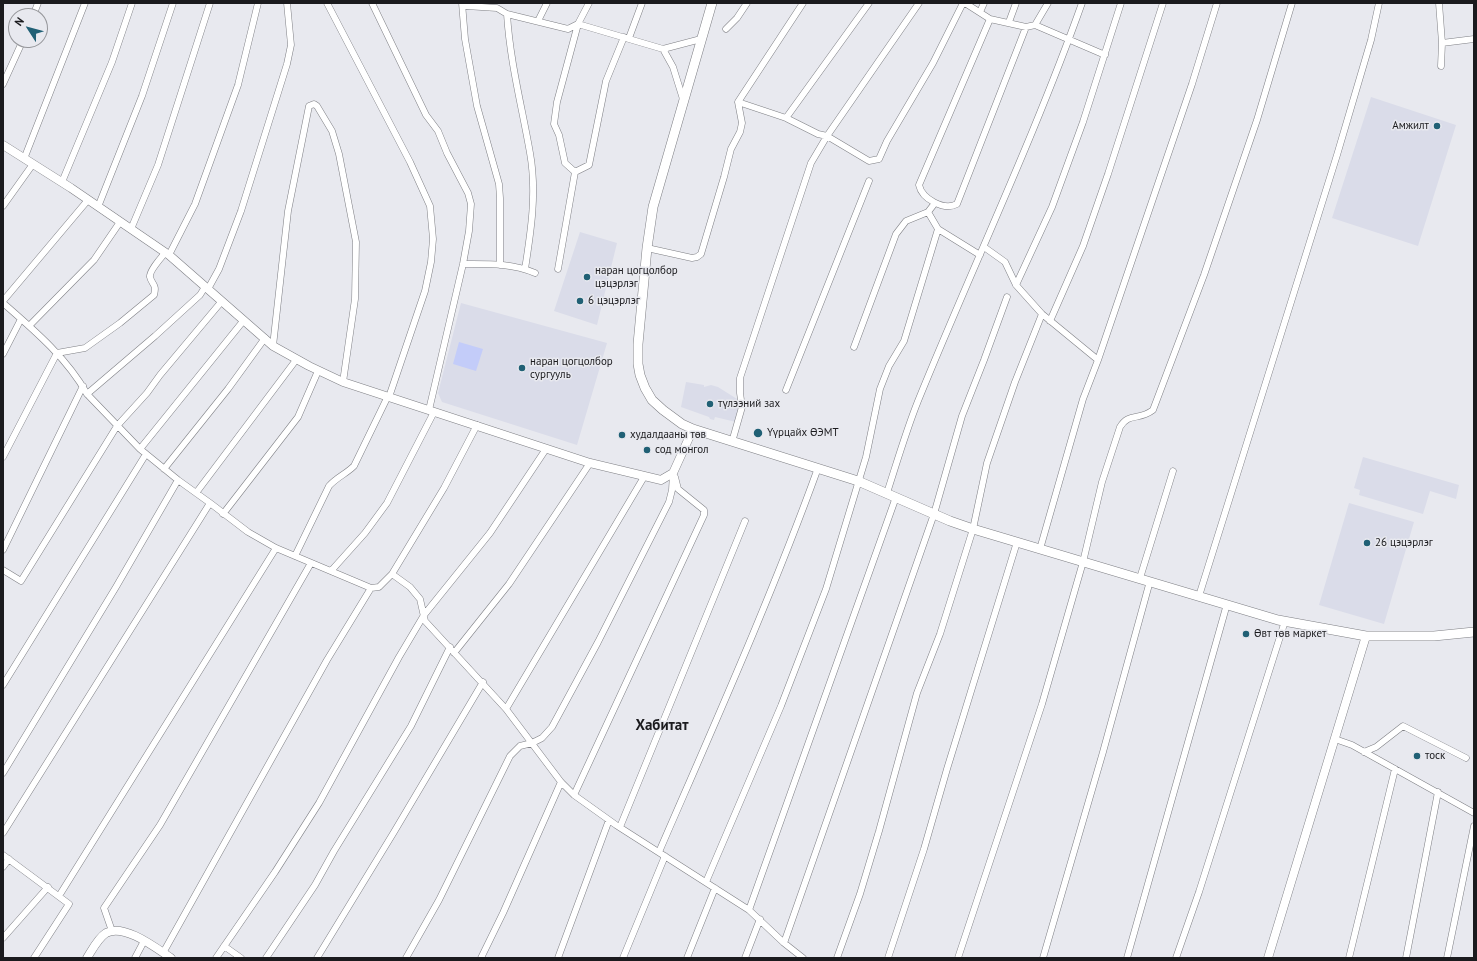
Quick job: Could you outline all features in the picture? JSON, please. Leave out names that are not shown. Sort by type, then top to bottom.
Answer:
[{"type":"main road","points":[[712,3],[653,207],[647,248],[638,344],[638,364],[645,388],[652,400],[667,413],[693,430],[858,481],[973,529],[1285,621],[1366,636],[1434,636],[1474,632]]},
{"type":"street","points":[[24,159],[85,3]]},
{"type":"street","points":[[62,182],[112,62],[132,3]]},
{"type":"street","points":[[98,207],[142,96],[172,3]]},
{"type":"street","points":[[131,229],[158,165],[210,3]]},
{"type":"street","points":[[57,353],[84,348],[120,323],[154,295],[154,282],[150,278],[150,272],[167,254],[195,204],[238,85],[258,3]]},
{"type":"street","points":[[87,394],[200,295],[207,288],[219,269],[241,211],[287,64],[291,45],[287,3]]},
{"type":"street","points":[[295,556],[329,486],[336,478],[348,472],[354,466],[389,397],[425,291],[433,239],[430,206],[410,162],[327,3]]},
{"type":"street","points":[[330,571],[365,533],[387,503],[432,411],[463,264],[469,231],[471,204],[468,193],[438,131],[426,115],[410,85],[372,3]]},
{"type":"street","points":[[538,21],[547,3]]},
{"type":"street","points":[[575,172],[565,163],[559,136],[554,124],[557,102],[578,24],[589,3]]},
{"type":"street","points":[[575,172],[589,165],[606,81],[642,3]]},
{"type":"street","points":[[726,29],[737,18],[747,3]]},
{"type":"street","points":[[647,248],[692,258],[701,254],[731,149],[740,132],[742,124],[738,102],[803,3]]},
{"type":"street","points":[[786,118],[868,3]]},
{"type":"street","points":[[732,442],[742,406],[740,378],[811,164],[827,136],[919,3]]},
{"type":"street","points":[[738,102],[786,118],[818,134],[827,136],[869,161],[879,159],[887,141],[933,63],[964,3],[990,19],[1026,27],[1035,25],[1105,55]]},
{"type":"street","points":[[980,12],[984,3]]},
{"type":"street","points":[[1008,22],[1016,3]]},
{"type":"street","points":[[1035,25],[1048,3]]},
{"type":"street","points":[[887,493],[918,402],[984,247],[1069,40],[1082,3]]},
{"type":"street","points":[[1016,285],[1052,207],[1105,55],[1121,3]]},
{"type":"street","points":[[1050,321],[1083,246],[1108,174],[1163,3]]},
{"type":"street","points":[[1040,549],[1083,399],[1098,360],[1192,84],[1217,3]]},
{"type":"street","points":[[958,958],[1042,704],[1083,562],[1102,482],[1120,427],[1123,421],[1128,418],[1147,415],[1153,410],[1201,283],[1257,120],[1292,3]]},
{"type":"street","points":[[1199,596],[1337,156],[1371,40],[1379,3]]},
{"type":"street","points":[[1439,3],[1442,43],[1441,66]]},
{"type":"street","points":[[500,265],[499,184],[477,106],[465,39],[464,4],[497,8],[507,14],[568,28],[578,24],[663,49],[701,39]]},
{"type":"street","points":[[507,14],[508,33],[517,90],[530,154],[534,198],[532,228],[525,269]]},
{"type":"street","points":[[990,19],[919,185],[922,192],[935,203],[949,207],[957,204],[1026,27]]},
{"type":"street","points":[[1442,43],[1474,39]]},
{"type":"street","points":[[3,84],[19,48]]},
{"type":"street","points":[[663,49],[673,67],[683,99]]},
{"type":"street","points":[[274,346],[288,211],[309,106],[314,104],[317,106],[332,131],[339,154],[356,242],[355,299],[343,382]]},
{"type":"street","points":[[3,145],[62,182],[167,254],[274,346],[296,360],[318,371],[343,382],[590,463],[661,480],[673,473]]},
{"type":"street","points":[[3,206],[32,164]]},
{"type":"street","points":[[558,269],[575,172]]},
{"type":"street","points":[[786,390],[869,181]]},
{"type":"street","points":[[88,200],[3,302],[57,353],[83,386],[87,394],[140,449],[178,480],[210,502],[223,514],[248,532],[276,548],[330,571],[371,588],[379,587],[392,574],[444,488],[477,425]]},
{"type":"street","points":[[854,346],[896,234],[906,221],[928,212],[935,203]]},
{"type":"street","points":[[928,212],[938,229],[980,255]]},
{"type":"street","points":[[29,326],[94,260],[120,222]]},
{"type":"street","points":[[706,882],[790,684],[826,589],[866,457],[880,389],[889,366],[904,341],[938,229]]},
{"type":"street","points":[[984,247],[1005,262],[1016,285],[1042,314],[1098,360]]},
{"type":"street","points":[[463,264],[519,267],[535,273]]},
{"type":"street","points":[[784,943],[934,514],[962,416],[1008,297]]},
{"type":"street","points":[[3,570],[21,581],[117,426],[222,301]]},
{"type":"street","points":[[837,958],[860,894],[918,693],[940,634],[973,529],[987,463],[1015,382],[1042,314]]},
{"type":"street","points":[[3,354],[21,319]]},
{"type":"street","points":[[140,449],[244,320]]},
{"type":"street","points":[[164,469],[228,389],[265,338]]},
{"type":"street","points":[[3,457],[57,353]]},
{"type":"street","points":[[196,493],[296,360]]},
{"type":"street","points":[[223,514],[298,417],[318,371]]},
{"type":"street","points":[[3,550],[83,386]]},
{"type":"street","points":[[406,958],[439,900],[510,756],[520,746],[532,743],[542,738],[552,727],[598,642],[669,502],[672,490],[673,473],[693,430]]},
{"type":"street","points":[[216,958],[275,872],[318,803],[424,615],[490,533],[546,449]]},
{"type":"street","points":[[3,685],[146,454]]},
{"type":"street","points":[[454,653],[510,584],[590,463]]},
{"type":"street","points":[[659,852],[734,679],[804,508],[818,468]]},
{"type":"street","points":[[1140,578],[1173,471]]},
{"type":"street","points":[[574,795],[704,515],[704,510],[678,489],[673,473]]},
{"type":"street","points":[[506,708],[644,477]]},
{"type":"street","points":[[3,773],[116,587],[178,480]]},
{"type":"street","points":[[750,910],[896,497]]},
{"type":"street","points":[[3,833],[210,502]]},
{"type":"street","points":[[620,827],[745,521]]},
{"type":"street","points":[[888,958],[924,849],[1017,542]]},
{"type":"street","points":[[59,896],[276,548]]},
{"type":"street","points":[[112,931],[104,908],[160,825],[311,563]]},
{"type":"street","points":[[392,574],[410,587],[420,599],[425,621],[506,708],[561,782],[574,795],[609,820],[750,910],[784,943],[803,958]]},
{"type":"street","points":[[1043,958],[1103,752],[1150,581]]},
{"type":"street","points":[[163,953],[324,666],[371,588]]},
{"type":"street","points":[[1127,958],[1227,604]]},
{"type":"street","points":[[1176,958],[1204,878],[1285,621]]},
{"type":"street","points":[[1268,958],[1366,636]]},
{"type":"street","points":[[266,958],[315,886],[334,851],[411,726],[450,647]]},
{"type":"street","points":[[317,958],[483,682]]},
{"type":"street","points":[[1364,752],[1376,747],[1403,726],[1466,758]]},
{"type":"street","points":[[1335,739],[1364,752],[1474,813]]},
{"type":"street","points":[[1349,958],[1395,769]]},
{"type":"street","points":[[481,958],[503,913],[561,782]]},
{"type":"street","points":[[1406,958],[1438,792]]},
{"type":"street","points":[[558,958],[609,820]]},
{"type":"street","points":[[1448,958],[1474,826]]},
{"type":"street","points":[[3,855],[69,904],[34,958]]},
{"type":"street","points":[[624,958],[665,856]]},
{"type":"street","points":[[3,866],[9,859]]},
{"type":"street","points":[[3,938],[48,887]]},
{"type":"street","points":[[687,958],[715,888]]},
{"type":"street","points":[[745,958],[760,919]]},
{"type":"street","points":[[87,958],[102,937],[112,931],[125,932],[144,941],[170,958]]},
{"type":"street","points":[[136,958],[144,941]]},
{"type":"street","points":[[224,946],[241,958]]},
{"type":"shaded area","points":[[1371,97],[1456,125],[1418,246],[1332,218]]},
{"type":"shaded area","name":"наран цогцолбор цэцэрлэг","points":[[580,232],[617,243],[597,325],[554,311]]},
{"type":"shaded area","name":"наран цогцолбор сургууль","points":[[461,303],[607,343],[577,445],[442,402],[438,393]]},
{"type":"shaded area","points":[[459,342],[483,349],[476,371],[453,364]]},
{"type":"shaded area","name":"түлээний зах","points":[[686,382],[704,385],[704,387],[711,385],[718,387],[737,399],[737,401],[740,401],[736,422],[715,417],[714,420],[710,419],[709,417],[681,407]]},
{"type":"shaded area","points":[[1363,457],[1459,485],[1456,499],[1430,491],[1423,514],[1359,495],[1360,490],[1354,488]]},
{"type":"shaded area","points":[[1349,503],[1414,522],[1384,624],[1319,605]]},
{"type":"place","name":"Амжилт","points":[[1437,126]]},
{"type":"place","name":"наран цогцолбор цэцэрлэг","points":[[587,277]]},
{"type":"place","name":"6 цэцэрлэг","points":[[580,301]]},
{"type":"place","name":"наран цогцолбор сургууль","points":[[522,368]]},
{"type":"place","name":"түлээний зах","points":[[710,404]]},
{"type":"place","name":"Үүрцайх ӨЭМТ","points":[[758,433]]},
{"type":"place","name":"худалдааны төв","points":[[622,435]]},
{"type":"place","name":"сод монгол","points":[[647,450]]},
{"type":"place","name":"26 цэцэрлэг","points":[[1367,543]]},
{"type":"place","name":"Өвт төв маркет","points":[[1246,634]]},
{"type":"place","name":"тоск","points":[[1417,756]]},
{"type":"district","name":"Хабитат","points":[[662,726]]}]
